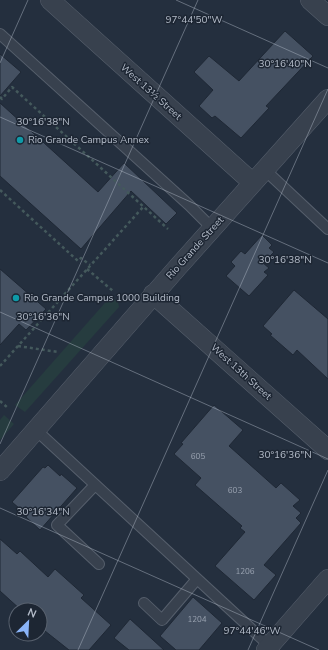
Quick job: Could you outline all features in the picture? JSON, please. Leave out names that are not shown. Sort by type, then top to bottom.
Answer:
[{"type":"street","name":"West 13½ Street","points":[[50,0],[259,177]]},
{"type":"street","points":[[310,0],[328,16]]},
{"type":"street","name":"Rio Grande Street","points":[[0,471],[153,294],[328,99]]},
{"type":"street","name":"West 13th Street","points":[[153,294],[328,450]]},
{"type":"street","points":[[270,649],[328,579]]},
{"type":"lane","points":[[0,34],[189,205],[212,228]]},
{"type":"lane","points":[[259,177],[328,229]]},
{"type":"lane","points":[[36,430],[197,579],[270,649]]},
{"type":"lane","points":[[95,485],[57,525],[99,564]]},
{"type":"lane","points":[[144,603],[162,620],[197,579]]},
{"type":"path","points":[[0,97],[2,99],[12,87],[168,229]]},
{"type":"path","points":[[0,190],[78,261],[81,258],[90,266]]},
{"type":"path","points":[[0,366],[144,206]]},
{"type":"path","points":[[87,269],[113,291]]},
{"type":"path","points":[[18,346],[58,352]]},
{"type":"path","points":[[0,401],[8,408]]},
{"type":"green space","points":[[111,296],[118,302],[119,307],[25,412],[15,405]]},
{"type":"green space","points":[[4,415],[14,424],[0,440],[0,420]]},
{"type":"building","points":[[285,31],[313,56],[266,106],[269,108],[241,138],[215,116],[212,118],[199,106],[213,90],[194,72],[209,56],[239,81]]},
{"type":"building","points":[[0,54],[21,72],[0,96]]},
{"type":"building","name":"Rio Grande Campus Annex","points":[[0,103],[98,192],[124,163],[177,213],[166,224],[131,191],[81,249],[0,176]]},
{"type":"building","points":[[262,235],[272,245],[269,248],[274,252],[263,263],[269,268],[264,272],[268,275],[249,296],[226,276],[235,266],[231,262],[241,251],[245,254]]},
{"type":"building","name":"Rio Grande Campus 1000 Building","points":[[0,269],[46,309],[26,330],[19,324],[0,345]]},
{"type":"building","points":[[294,290],[328,319],[328,379],[297,350],[293,355],[270,335],[272,334],[263,326]]},
{"type":"building","points":[[214,405],[243,430],[229,446],[276,488],[281,483],[300,500],[293,506],[301,513],[296,518],[301,523],[264,565],[276,575],[254,600],[215,566],[245,532],[240,528],[242,526],[195,485],[201,478],[174,454],[183,444],[181,443]]},
{"type":"building","points":[[48,465],[77,488],[40,530],[26,517],[27,515],[12,502],[43,467],[45,468]]},
{"type":"building","points":[[0,539],[17,554],[20,551],[48,577],[55,569],[84,595],[81,598],[111,625],[89,650],[69,650],[48,633],[48,602],[12,602],[0,591]]},
{"type":"building","points":[[193,597],[222,623],[199,650],[176,650],[160,636]]},
{"type":"building","points":[[130,619],[164,650],[129,650],[114,638]]},
{"type":"place","name":"Rio Grande Campus Annex","points":[[20,140]]},
{"type":"place","name":"Rio Grande Campus 1000 Building","points":[[16,298]]}]
